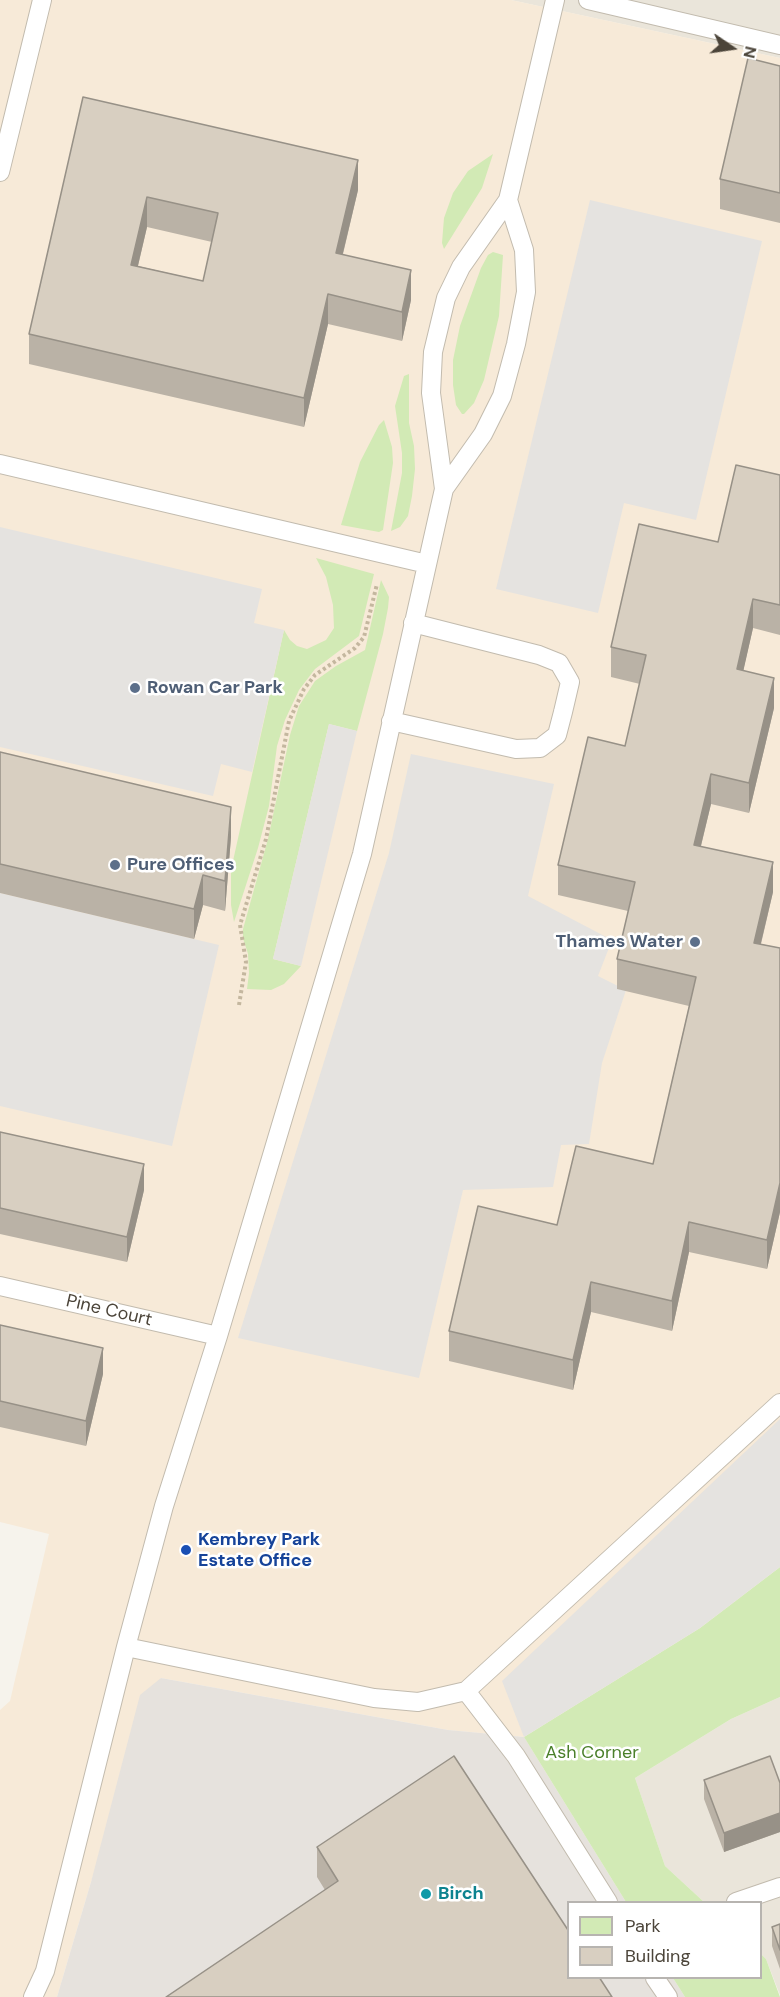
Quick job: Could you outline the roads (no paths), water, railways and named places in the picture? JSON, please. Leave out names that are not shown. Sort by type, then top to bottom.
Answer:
[{"type":"lane","points":[[0,172],[42,0]]},
{"type":"lane","points":[[33,1997],[45,1971],[126,1647],[164,1506],[218,1336],[362,854],[444,489],[431,393],[433,352],[446,298],[461,267],[508,200],[555,0]]},
{"type":"lane","points":[[588,0],[780,45]]},
{"type":"lane","points":[[444,489],[483,434],[502,396],[516,344],[526,292],[524,250],[508,200]]},
{"type":"lane","points":[[0,464],[427,564]]},
{"type":"lane","points":[[391,721],[516,749],[540,748],[557,735],[570,682],[559,663],[539,655],[413,623]]},
{"type":"lane","name":"Pine Court","points":[[0,1286],[218,1336]]},
{"type":"lane","points":[[126,1647],[374,1698],[418,1702],[466,1691],[780,1403]]},
{"type":"lane","points":[[466,1691],[516,1756],[607,1901]]},
{"type":"lane","points":[[739,1901],[780,1887]]},
{"type":"lane","points":[[656,1979],[668,1997]]},
{"type":"place","name":"Rowan Car Park","points":[[135,688]]},
{"type":"place","name":"Pure Offices","points":[[115,865]]},
{"type":"place","name":"Thames Water","points":[[695,942]]},
{"type":"place","name":"Kembrey Park Estate Office","points":[[186,1550]]},
{"type":"place","name":"Birch","points":[[426,1894]]},
{"type":"park label","name":"Ash Corner","points":[[592,1753]]}]
